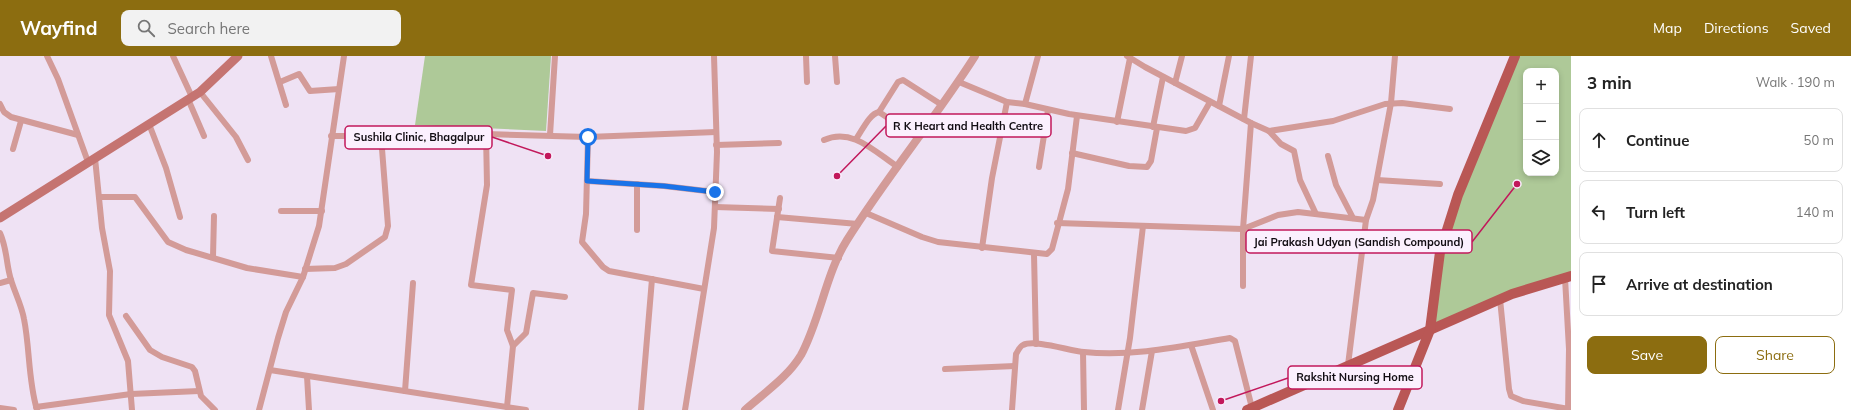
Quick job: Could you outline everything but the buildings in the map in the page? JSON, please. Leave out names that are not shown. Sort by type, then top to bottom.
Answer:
[{"type":"main road","points":[[2,214],[92,160],[200,92],[238,56]]},
{"type":"main road","points":[[1398,410],[1430,330],[1440,252],[1458,195],[1515,56]]},
{"type":"main road","points":[[1249,409],[1512,294],[1568,277]]},
{"type":"street","points":[[47,56],[58,79],[78,135],[92,160],[110,271],[109,316],[128,361],[132,394],[132,410]]},
{"type":"street","points":[[173,56],[204,136]]},
{"type":"street","points":[[271,56],[286,105]]},
{"type":"street","points":[[259,410],[286,312],[303,277],[315,241],[322,211],[331,136],[344,56]]},
{"type":"street","points":[[550,135],[555,56]]},
{"type":"street","points":[[685,410],[714,228],[716,132],[714,56]]},
{"type":"street","points":[[806,56],[807,82]]},
{"type":"street","points":[[835,56],[837,82]]},
{"type":"street","points":[[745,410],[787,373],[801,355],[846,241],[959,82],[975,56]]},
{"type":"street","points":[[1025,104],[1038,56]]},
{"type":"street","points":[[1174,83],[1182,56]]},
{"type":"street","points":[[1219,106],[1228,56]]},
{"type":"street","points":[[1244,119],[1251,56]]},
{"type":"street","points":[[1348,365],[1366,220],[1374,200],[1391,103],[1396,56]]},
{"type":"street","points":[[1117,122],[1129,57],[1174,83],[1269,131],[1281,144],[1294,152],[1300,180],[1316,214]]},
{"type":"street","points":[[280,82],[299,74],[310,91],[339,89]]},
{"type":"street","points":[[1072,152],[1129,166],[1147,167],[1151,161],[1163,77]]},
{"type":"street","points":[[856,139],[871,117],[875,113],[879,112],[898,82],[903,80],[942,105]]},
{"type":"street","points":[[959,82],[1007,102],[1025,104],[1077,116],[1186,131],[1192,130],[1198,124],[1210,102]]},
{"type":"street","points":[[200,92],[236,138],[248,160]]},
{"type":"street","points":[[982,248],[992,178],[1007,102]]},
{"type":"street","points":[[1269,131],[1333,121],[1375,106],[1391,103],[1450,109]]},
{"type":"street","points":[[0,104],[4,112],[11,117],[78,135]]},
{"type":"street","points":[[1039,167],[1048,110]]},
{"type":"street","points":[[879,112],[918,138]]},
{"type":"street","points":[[866,213],[922,237],[938,242],[1043,255],[1050,252],[1057,223],[1068,189],[1077,116]]},
{"type":"street","points":[[13,149],[21,120]]},
{"type":"street","points":[[1243,286],[1243,228],[1251,123]]},
{"type":"street","points":[[149,124],[166,168],[180,217]]},
{"type":"street","points":[[331,136],[486,134],[588,137],[716,132]]},
{"type":"street","points":[[486,134],[487,185],[471,285],[512,290],[506,330],[513,346],[508,407]]},
{"type":"street","points":[[305,269],[335,268],[346,264],[385,237],[388,226],[381,136]]},
{"type":"street","points":[[824,140],[831,137],[846,136],[856,139],[898,167]]},
{"type":"street","points":[[588,137],[587,181],[582,242],[603,267],[609,271],[704,288]]},
{"type":"street","points":[[716,145],[779,143]]},
{"type":"street","points":[[1328,156],[1336,185],[1354,218]]},
{"type":"street","points":[[1377,180],[1440,184]]},
{"type":"street","points":[[587,181],[637,184],[715,192]]},
{"type":"street","points":[[637,184],[637,230]]},
{"type":"street","points":[[99,197],[135,197],[168,242],[186,250],[247,268],[303,277]]},
{"type":"street","points":[[780,198],[772,251],[839,258]]},
{"type":"street","points":[[714,207],[779,209]]},
{"type":"street","points":[[281,211],[322,211]]},
{"type":"street","points":[[1057,223],[1243,228],[1278,215],[1298,212],[1366,220]]},
{"type":"street","points":[[213,257],[214,216]]},
{"type":"street","points":[[778,217],[858,224]]},
{"type":"street","points":[[1118,410],[1127,354],[1143,226]]},
{"type":"street","points":[[0,233],[5,244],[11,280],[21,306],[24,320],[37,409],[132,394],[199,391]]},
{"type":"street","points":[[1034,254],[1036,344]]},
{"type":"street","points":[[1500,299],[1509,390],[1511,396],[1523,402],[1568,409],[1568,277]]},
{"type":"street","points":[[641,410],[652,279]]},
{"type":"street","points":[[0,282],[11,280]]},
{"type":"street","points":[[405,390],[413,283]]},
{"type":"street","points":[[513,346],[526,333],[533,293],[565,297]]},
{"type":"street","points":[[126,316],[150,350],[162,357],[192,367],[195,371],[201,396],[215,410]]},
{"type":"street","points":[[1012,410],[1016,354],[1024,344],[1036,344],[1083,352],[1127,354],[1233,339],[1237,346],[1249,409]]},
{"type":"street","points":[[1191,345],[1213,410]]},
{"type":"street","points":[[1142,410],[1152,351]]},
{"type":"street","points":[[1083,352],[1084,410]]},
{"type":"street","points":[[945,369],[1015,366]]},
{"type":"street","points":[[270,370],[526,410]]},
{"type":"street","points":[[307,376],[309,410]]},
{"type":"street","points":[[0,408],[14,410]]},
{"type":"green space","points":[[425,56],[551,56],[546,131],[415,125]]},
{"type":"green space","points":[[1515,56],[1571,56],[1571,274],[1430,330],[1440,252]]},
{"type":"place","name":"Sushila Clinic, Bhagalpur","points":[[548,156]]},
{"type":"place","name":"R K Heart and Health Centre","points":[[837,176]]},
{"type":"place","name":"Jai Prakash Udyan (Sandish Compound)","points":[[1517,184]]},
{"type":"place","name":"Rakshit Nursing Home","points":[[1221,401]]},
{"type":"route","points":[[588,137],[587,181],[664,186],[715,192]]}]
